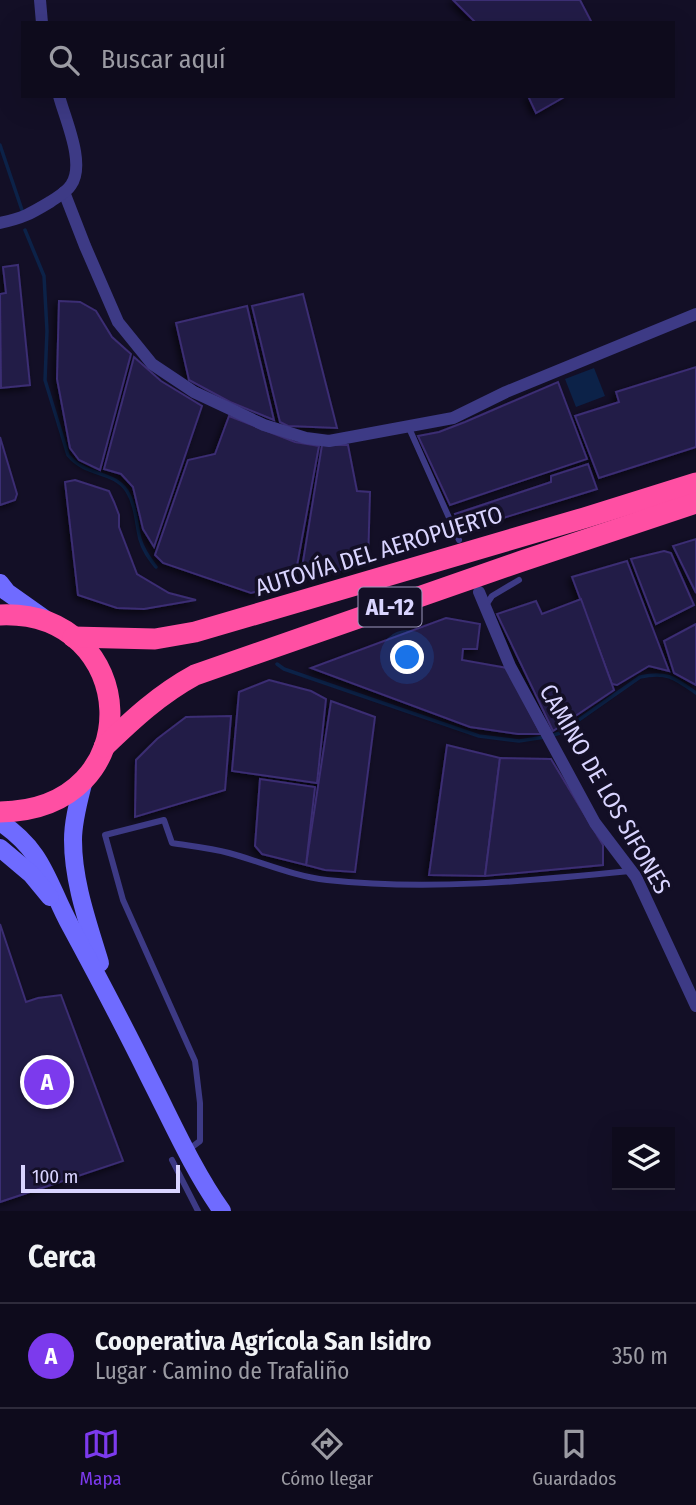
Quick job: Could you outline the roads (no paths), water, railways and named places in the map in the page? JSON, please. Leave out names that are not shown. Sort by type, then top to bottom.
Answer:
[{"type":"highway","name":"AUTOVÍA DEL AEROPUERTO","points":[[72,637],[155,639],[205,630],[584,519],[696,483]]},
{"type":"highway","name":"AL-12","points":[[104,747],[148,705],[195,675],[696,503]]},
{"type":"highway","name":"AL-12","points":[[0,615],[20,614],[48,621],[72,637],[93,657],[104,678],[110,701],[110,724],[104,747],[96,765],[84,780],[67,796],[46,806],[23,812],[0,812]]},
{"type":"street","points":[[40,0],[42,21]]},
{"type":"street","points":[[0,223],[25,217],[71,187],[76,176],[77,158],[60,98]]},
{"type":"street","points":[[64,192],[118,322],[152,364],[205,397],[264,425],[306,438],[329,441],[453,418],[506,392],[696,314]]},
{"type":"street","points":[[0,583],[7,592],[48,621]]},
{"type":"street","name":"CAMINO DE LOS SIFONES","points":[[479,592],[510,666],[595,823],[636,877],[696,1006]]},
{"type":"street","points":[[84,780],[75,817],[74,863],[79,891],[110,997]]},
{"type":"street","points":[[0,822],[20,837],[41,862],[69,923],[110,997],[179,1156],[222,1211]]},
{"type":"street","points":[[0,848],[31,874],[69,923]]},
{"type":"lane","points":[[409,428],[460,540]]},
{"type":"lane","points":[[485,605],[492,596],[519,580]]},
{"type":"lane","points":[[198,1211],[179,1156],[200,1142],[200,1103],[195,1061],[123,900],[105,835],[164,820],[172,843],[228,853],[281,870],[325,880],[431,886],[513,882],[631,871]]},
{"type":"water","points":[[594,368],[605,396],[576,407],[565,379]]},
{"type":"waterway","points":[[0,145],[22,210]]},
{"type":"waterway","points":[[25,230],[44,276],[47,331],[45,380],[68,455],[83,467],[121,484],[127,491],[134,508],[141,543],[156,567]]},
{"type":"waterway","points":[[277,664],[284,669],[479,736],[519,741],[545,737]]},
{"type":"waterway","points":[[553,735],[560,733],[640,677],[664,675],[696,693]]},
{"type":"place","name":"Cooperativa Agrícola San Isidro","points":[[47,1082]]}]
